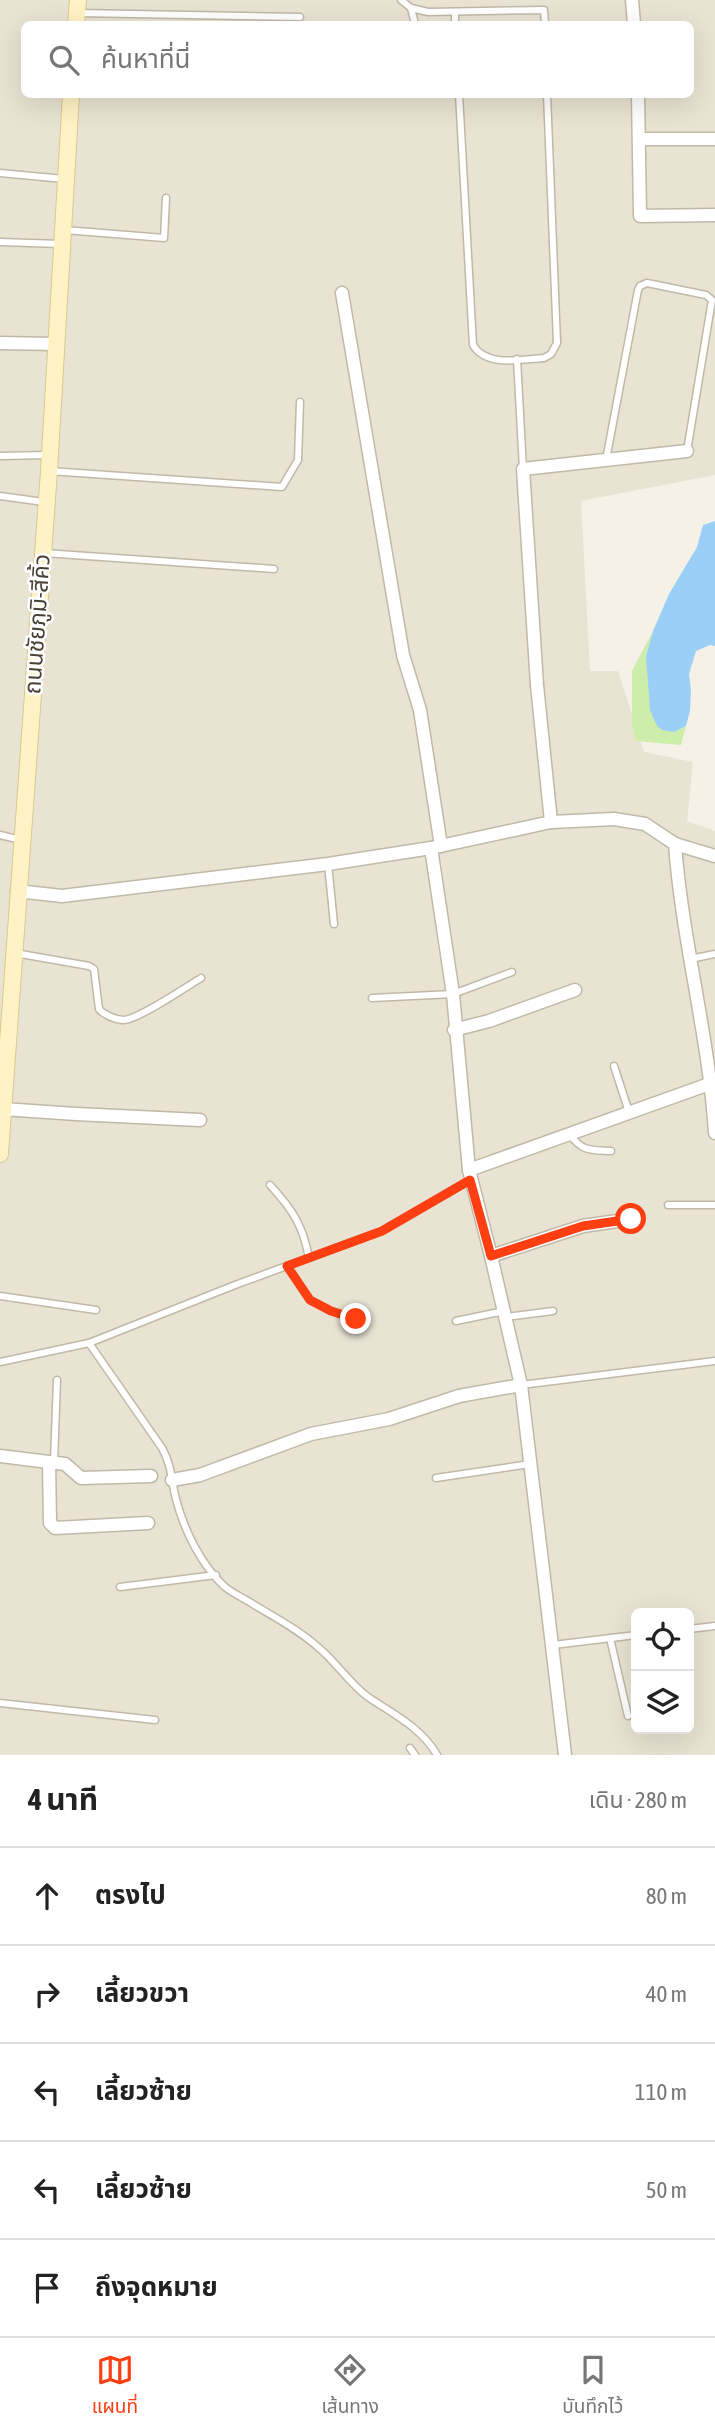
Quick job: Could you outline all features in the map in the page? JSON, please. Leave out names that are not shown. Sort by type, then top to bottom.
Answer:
[{"type":"main road","name":"ถนนชัยภูมิ-สีคิ้ว","points":[[0,1154],[4,1018],[13,952],[49,463],[71,98]]},
{"type":"street","points":[[632,0],[634,21]]},
{"type":"street","points":[[638,98],[640,216],[715,215]]},
{"type":"street","points":[[640,139],[715,139]]},
{"type":"street","points":[[342,293],[403,655],[421,710],[453,994],[454,1030],[469,1175],[521,1385],[565,1755]]},
{"type":"street","points":[[0,343],[55,344]]},
{"type":"street","points":[[551,822],[537,685],[523,469],[687,451]]},
{"type":"street","points":[[17,891],[62,896],[328,864],[436,847],[551,822],[614,819],[645,824],[675,844],[715,856]]},
{"type":"street","points":[[675,844],[678,888],[712,1083],[715,1133]]},
{"type":"street","points":[[454,1030],[489,1021],[575,990]]},
{"type":"street","points":[[469,1175],[569,1134],[712,1083]]},
{"type":"street","points":[[2,1104],[76,1114],[200,1119]]},
{"type":"street","points":[[491,1256],[583,1226],[631,1219]]},
{"type":"street","points":[[172,1480],[200,1475],[311,1434],[388,1419],[459,1396],[521,1385]]},
{"type":"street","points":[[0,1456],[65,1464],[81,1478],[151,1476]]},
{"type":"street","points":[[51,1462],[52,1526],[148,1523]]},
{"type":"lane","points":[[401,0],[411,8],[428,12],[544,10],[545,21]]},
{"type":"lane","points":[[411,8],[414,21]]},
{"type":"lane","points":[[455,12],[455,21]]},
{"type":"lane","points":[[77,13],[300,17]]},
{"type":"lane","points":[[459,98],[473,345],[478,354],[494,360],[544,358],[551,354],[556,343],[547,98]]},
{"type":"lane","points":[[0,173],[66,179]]},
{"type":"lane","points":[[0,242],[63,237],[164,238],[166,198]]},
{"type":"lane","points":[[606,460],[638,290],[647,283],[706,295],[712,300],[687,451]]},
{"type":"lane","points":[[517,359],[523,469]]},
{"type":"lane","points":[[0,456],[282,487],[298,460],[300,402]]},
{"type":"lane","points":[[0,496],[46,502]]},
{"type":"lane","points":[[42,553],[274,569]]},
{"type":"lane","points":[[0,835],[21,840]]},
{"type":"lane","points":[[328,864],[334,923]]},
{"type":"lane","points":[[13,952],[94,969],[99,1009],[104,1014],[123,1020],[136,1016],[201,978]]},
{"type":"lane","points":[[690,959],[715,954]]},
{"type":"lane","points":[[372,998],[453,994],[512,972]]},
{"type":"lane","points":[[614,1066],[629,1112]]},
{"type":"lane","points":[[569,1134],[577,1145],[586,1150],[611,1151]]},
{"type":"lane","points":[[0,1362],[89,1343],[382,1231],[469,1175]]},
{"type":"lane","points":[[270,1185],[298,1219],[309,1258]]},
{"type":"lane","points":[[668,1205],[715,1205]]},
{"type":"lane","points":[[287,1266],[310,1300],[331,1311],[356,1319]]},
{"type":"lane","points":[[0,1296],[96,1310]]},
{"type":"lane","points":[[456,1321],[553,1311]]},
{"type":"lane","points":[[89,1343],[162,1448],[171,1465],[172,1480],[183,1521],[200,1555],[226,1587],[320,1649],[366,1696],[422,1735],[437,1755]]},
{"type":"lane","points":[[521,1385],[715,1361]]},
{"type":"lane","points":[[51,1462],[57,1380]]},
{"type":"lane","points":[[436,1478],[530,1464]]},
{"type":"lane","points":[[120,1587],[216,1575]]},
{"type":"lane","points":[[694,1628],[715,1626]]},
{"type":"lane","points":[[553,1645],[631,1636]]},
{"type":"lane","points":[[610,1638],[628,1716]]},
{"type":"lane","points":[[0,1703],[155,1720]]},
{"type":"lane","points":[[410,1748],[415,1755]]},
{"type":"shaded area","points":[[0,0],[715,0],[715,475],[581,501],[590,671],[618,671],[644,752],[693,762],[687,821],[715,831],[715,1755],[0,1755]]},
{"type":"green space","points":[[653,631],[646,656],[674,732],[686,726],[681,745],[636,741],[632,725],[632,671]]},
{"type":"water","points":[[715,521],[715,646],[710,645],[696,651],[689,674],[690,711],[686,726],[674,732],[662,730],[657,726],[650,710],[646,656],[653,631],[669,594],[697,547],[703,525]]},
{"type":"route","points":[[356,1319],[331,1311],[310,1300],[287,1266],[382,1231],[470,1180],[491,1256],[583,1226],[631,1219]]}]
